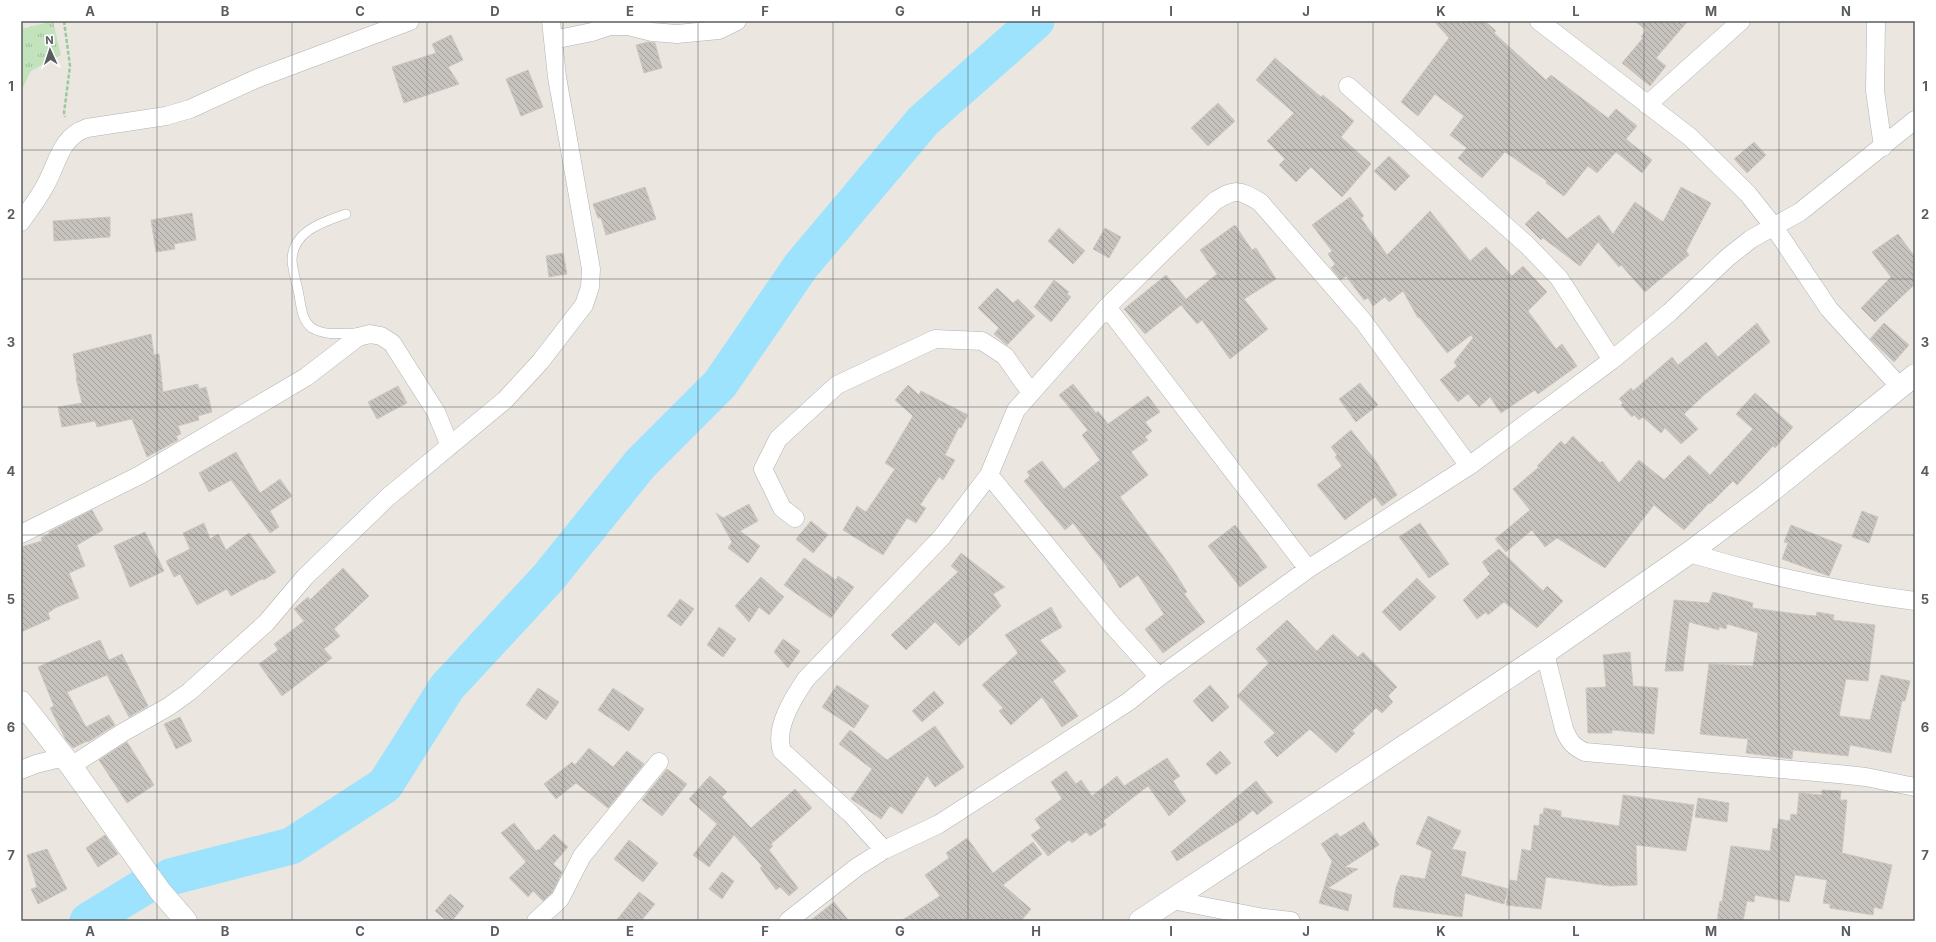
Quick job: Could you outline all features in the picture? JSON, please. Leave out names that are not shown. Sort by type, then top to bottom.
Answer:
[{"type":"street","points":[[21,222],[45,186],[64,145],[70,136],[87,128],[166,116],[190,110],[258,78],[410,21]]},
{"type":"street","points":[[21,770],[36,764],[68,761],[168,708],[194,687],[266,623],[304,577],[339,543],[388,498],[505,400],[540,362],[584,305],[590,287],[591,269],[589,249],[557,77],[551,21]]},
{"type":"street","points":[[553,40],[592,32],[610,26],[628,26],[652,32],[677,34],[719,30],[737,21]]},
{"type":"street","points":[[1140,921],[1545,654],[1689,553],[1765,496],[1907,381],[1829,309],[1774,227],[1748,194],[1690,138],[1539,21]]},
{"type":"street","points":[[1647,105],[1741,21]]},
{"type":"street","points":[[1876,21],[1875,91],[1883,147]]},
{"type":"street","points":[[1348,86],[1527,245],[1559,278],[1612,360]]},
{"type":"street","points":[[788,921],[857,867],[884,850],[939,824],[968,807],[1128,702],[1308,569],[1468,466],[1612,360],[1670,312],[1727,258],[1751,239],[1800,212],[1915,120]]},
{"type":"street","points":[[884,850],[851,814],[782,751],[779,742],[780,734],[784,721],[799,690],[806,679],[942,538],[989,474],[1016,410],[1107,307],[1215,201],[1231,191],[1242,191],[1260,202],[1348,302],[1468,466]]},
{"type":"street","points":[[1107,307],[1308,569]]},
{"type":"street","points":[[21,534],[140,476],[306,377],[358,337],[370,334],[381,336],[392,343],[436,412],[450,446]]},
{"type":"street","points":[[795,518],[782,508],[763,469],[778,439],[837,386],[935,339],[982,341],[1005,356],[1031,393]]},
{"type":"street","points":[[989,474],[1112,626],[1159,678]]},
{"type":"street","points":[[1689,553],[1758,573],[1864,595],[1915,602]]},
{"type":"street","points":[[1545,654],[1564,729],[1569,741],[1575,748],[1585,752],[1838,774],[1866,777],[1915,787]]},
{"type":"street","points":[[21,702],[68,761],[160,891],[186,921]]},
{"type":"street","points":[[536,921],[560,900],[582,856],[659,762]]},
{"type":"street","points":[[1172,900],[1264,918],[1292,921]]},
{"type":"lane","points":[[346,214],[308,230],[299,239],[294,251],[292,262],[303,317],[310,327],[320,332],[333,334],[370,334]]},
{"type":"path","points":[[64,21],[70,66],[64,113],[70,136]]},
{"type":"green space","points":[[53,21],[61,55],[31,71],[21,91],[21,29]]},
{"type":"building","points":[[1434,21],[1485,21],[1496,31],[1494,33],[1546,80],[1551,75],[1608,118],[1616,109],[1637,126],[1626,139],[1652,160],[1642,173],[1616,152],[1597,173],[1588,166],[1564,196],[1546,183],[1547,181],[1505,152],[1482,178],[1458,158],[1467,148],[1450,135],[1464,116],[1435,94],[1418,116],[1401,102],[1449,38]]},
{"type":"building","points":[[1635,21],[1688,21],[1656,58],[1666,66],[1650,86],[1622,63],[1643,38],[1641,37],[1646,30]]},
{"type":"building","points":[[451,35],[463,60],[448,67],[459,84],[404,103],[392,67],[436,53],[432,44]]},
{"type":"building","points":[[648,42],[655,43],[662,68],[644,73],[636,45]]},
{"type":"building","points":[[1275,58],[1321,97],[1323,95],[1354,121],[1341,137],[1371,164],[1342,197],[1311,167],[1296,182],[1279,165],[1285,159],[1267,141],[1294,113],[1256,80]]},
{"type":"building","points":[[528,70],[543,107],[521,116],[506,79]]},
{"type":"building","points":[[1218,103],[1235,121],[1208,146],[1191,128]]},
{"type":"building","points":[[1754,142],[1766,155],[1747,173],[1734,159]]},
{"type":"building","points":[[1389,156],[1410,176],[1395,191],[1374,171]]},
{"type":"building","points":[[645,187],[656,219],[606,235],[601,218],[598,218],[593,204]]},
{"type":"building","points":[[1681,187],[1711,203],[1686,251],[1689,255],[1645,292],[1621,265],[1619,267],[1598,242],[1580,266],[1543,238],[1541,240],[1525,224],[1538,211],[1567,239],[1599,215],[1613,234],[1635,202],[1663,222]]},
{"type":"building","points":[[1350,197],[1364,216],[1361,218],[1387,255],[1430,211],[1470,261],[1486,247],[1512,276],[1523,266],[1547,292],[1528,311],[1556,349],[1562,344],[1577,366],[1538,394],[1535,390],[1501,413],[1490,397],[1479,407],[1468,394],[1458,402],[1440,380],[1457,366],[1454,362],[1473,338],[1471,335],[1447,353],[1419,317],[1418,318],[1403,291],[1389,302],[1385,297],[1373,306],[1368,298],[1364,300],[1346,276],[1341,280],[1331,268],[1335,264],[1328,254],[1332,251],[1312,225]]},
{"type":"building","points":[[192,213],[196,240],[174,244],[175,249],[156,252],[151,220]]},
{"type":"building","points":[[110,217],[110,237],[54,241],[53,221]]},
{"type":"building","points":[[1235,225],[1252,250],[1256,248],[1276,279],[1244,299],[1268,329],[1230,359],[1202,320],[1197,324],[1181,305],[1145,334],[1124,309],[1166,275],[1186,299],[1217,274],[1200,250]]},
{"type":"building","points":[[1059,228],[1085,251],[1073,264],[1048,241]]},
{"type":"building","points":[[1105,228],[1121,237],[1109,258],[1093,249]]},
{"type":"building","points":[[1898,234],[1915,257],[1915,284],[1875,322],[1861,308],[1891,277],[1872,252]]},
{"type":"building","points":[[563,253],[567,274],[549,277],[546,256]]},
{"type":"building","points":[[1054,280],[1069,292],[1067,294],[1071,297],[1051,322],[1034,307]]},
{"type":"building","points":[[997,288],[1013,303],[1018,299],[1035,316],[1007,345],[994,334],[999,328],[978,308]]},
{"type":"building","points":[[1757,323],[1770,342],[1704,395],[1684,414],[1698,429],[1681,444],[1665,428],[1661,433],[1643,417],[1639,420],[1634,415],[1632,417],[1621,405],[1623,403],[1619,399],[1631,388],[1633,391],[1672,357],[1678,365],[1706,342],[1718,357]]},
{"type":"building","points":[[1884,323],[1909,345],[1894,362],[1870,339]]},
{"type":"building","points":[[151,334],[154,355],[159,354],[163,392],[198,384],[199,389],[206,387],[212,412],[198,416],[199,420],[178,426],[181,434],[176,436],[178,440],[147,457],[132,419],[97,427],[95,421],[62,427],[58,407],[82,403],[76,378],[73,354]]},
{"type":"building","points":[[1360,383],[1378,405],[1356,422],[1339,399]]},
{"type":"building","points":[[1073,384],[1096,413],[1098,411],[1108,424],[1148,396],[1160,412],[1145,422],[1152,431],[1145,437],[1148,440],[1131,452],[1148,475],[1120,497],[1172,568],[1187,592],[1184,594],[1205,622],[1163,653],[1145,629],[1164,614],[1138,575],[1120,588],[1105,564],[1073,523],[1065,530],[1024,481],[1030,476],[1027,472],[1042,461],[1064,489],[1100,460],[1082,435],[1088,430],[1059,395]]},
{"type":"building","points":[[908,385],[919,395],[921,391],[968,415],[961,428],[959,427],[945,455],[955,460],[943,480],[939,477],[920,505],[926,508],[916,523],[907,518],[883,555],[843,530],[857,506],[866,512],[895,469],[885,463],[913,416],[895,400]]},
{"type":"building","points":[[398,386],[407,403],[377,419],[368,402]]},
{"type":"building","points":[[1755,393],[1793,427],[1775,448],[1773,446],[1737,485],[1733,481],[1710,504],[1709,503],[1684,530],[1654,505],[1605,568],[1557,538],[1545,547],[1532,530],[1506,552],[1495,539],[1530,510],[1513,489],[1539,467],[1537,466],[1561,441],[1565,445],[1573,436],[1600,463],[1602,461],[1619,483],[1639,460],[1664,480],[1689,455],[1710,475],[1753,429],[1736,414]]},
{"type":"building","points":[[1351,430],[1375,460],[1397,495],[1382,506],[1375,497],[1345,520],[1317,485],[1342,466],[1335,457],[1337,455],[1331,447]]},
{"type":"building","points":[[236,452],[260,493],[280,479],[292,496],[270,511],[279,527],[270,533],[231,480],[209,492],[199,473]]},
{"type":"building","points":[[749,504],[758,521],[740,531],[760,546],[748,563],[728,548],[732,542],[716,513],[723,518]]},
{"type":"building","points":[[92,510],[103,530],[77,545],[85,566],[69,573],[79,598],[55,608],[48,613],[50,619],[21,632],[21,547],[42,541],[41,538],[49,534],[49,532]]},
{"type":"building","points":[[1862,511],[1878,517],[1869,543],[1852,537]]},
{"type":"building","points":[[811,521],[828,535],[813,553],[796,539]]},
{"type":"building","points":[[204,523],[210,539],[218,534],[226,550],[249,533],[276,572],[264,580],[262,579],[231,596],[227,589],[197,605],[180,574],[174,577],[166,561],[190,549],[183,533]]},
{"type":"building","points":[[1420,523],[1449,564],[1429,578],[1399,537]]},
{"type":"building","points":[[1235,525],[1267,567],[1240,587],[1208,546]]},
{"type":"building","points":[[1791,525],[1842,545],[1829,576],[1782,559],[1788,543],[1784,542]]},
{"type":"building","points":[[145,532],[164,571],[130,587],[114,546]]},
{"type":"building","points":[[1499,549],[1543,591],[1547,586],[1563,601],[1537,628],[1504,602],[1488,615],[1486,612],[1477,619],[1463,600],[1490,574],[1482,562]]},
{"type":"building","points":[[961,553],[1005,587],[993,594],[1001,606],[959,646],[935,622],[906,650],[891,635],[958,572],[951,566]]},
{"type":"building","points":[[804,558],[836,580],[838,576],[854,587],[831,618],[784,585]]},
{"type":"building","points":[[343,568],[369,596],[334,629],[340,636],[324,649],[332,658],[282,696],[259,664],[278,650],[274,644],[304,621],[294,609],[308,597],[310,600]]},
{"type":"building","points":[[761,577],[784,597],[769,615],[759,607],[749,622],[735,606]]},
{"type":"building","points":[[1417,578],[1436,597],[1400,631],[1382,612]]},
{"type":"building","points":[[1713,592],[1753,603],[1752,608],[1816,616],[1817,612],[1834,615],[1833,620],[1875,625],[1868,681],[1846,679],[1839,716],[1870,720],[1881,675],[1910,681],[1905,701],[1902,701],[1891,753],[1850,745],[1848,756],[1793,750],[1792,759],[1746,753],[1748,739],[1700,734],[1709,664],[1753,666],[1758,633],[1727,624],[1726,629],[1719,627],[1719,630],[1689,622],[1683,671],[1665,671],[1674,600],[1709,603]]},
{"type":"building","points":[[680,599],[694,609],[681,626],[667,616]]},
{"type":"building","points":[[1051,607],[1062,627],[1040,640],[1066,671],[1053,681],[1078,716],[1062,727],[1042,697],[1011,725],[999,711],[1003,708],[982,685],[1018,653],[1005,635]]},
{"type":"building","points":[[1287,620],[1317,651],[1333,634],[1358,657],[1363,652],[1397,687],[1388,696],[1393,702],[1382,713],[1376,708],[1352,731],[1355,733],[1336,753],[1310,729],[1277,757],[1264,742],[1275,733],[1237,696],[1269,663],[1256,649]]},
{"type":"building","points":[[719,627],[736,639],[723,657],[707,645]]},
{"type":"building","points":[[783,639],[800,651],[788,668],[774,652]]},
{"type":"building","points":[[100,640],[109,660],[122,654],[148,706],[129,717],[107,675],[67,692],[86,727],[109,715],[115,725],[88,742],[87,741],[73,748],[66,740],[50,708],[54,706],[38,667]]},
{"type":"building","points":[[1630,652],[1633,686],[1658,688],[1654,734],[1612,730],[1612,733],[1588,733],[1586,688],[1606,687],[1603,655]]},
{"type":"building","points":[[837,685],[869,706],[854,728],[822,707]]},
{"type":"building","points":[[1210,685],[1229,707],[1212,722],[1193,701]]},
{"type":"building","points":[[538,688],[559,702],[546,720],[526,705]]},
{"type":"building","points":[[613,688],[644,709],[629,731],[598,710]]},
{"type":"building","points":[[934,691],[944,703],[922,722],[912,711]]},
{"type":"building","points":[[180,717],[192,741],[176,749],[164,724]]},
{"type":"building","points":[[935,726],[964,767],[935,787],[927,776],[902,814],[890,806],[881,819],[851,799],[872,769],[839,744],[850,730],[887,760]]},
{"type":"building","points":[[127,742],[154,785],[127,803],[99,760]]},
{"type":"building","points":[[589,748],[613,767],[627,751],[644,764],[608,808],[576,783],[556,799],[544,784],[572,762],[575,765]]},
{"type":"building","points":[[1220,751],[1231,763],[1216,775],[1206,764]]},
{"type":"building","points":[[1167,758],[1180,776],[1173,781],[1186,801],[1169,816],[1148,786],[1103,821],[1106,825],[1090,836],[1086,832],[1072,843],[1069,840],[1048,856],[1031,835],[1041,828],[1035,819],[1062,799],[1051,782],[1066,771],[1076,784],[1081,780],[1092,796],[1117,776],[1124,786]]},
{"type":"building","points":[[667,769],[687,784],[662,816],[642,800]]},
{"type":"building","points":[[710,776],[727,792],[722,797],[751,828],[795,789],[812,808],[771,844],[773,846],[769,850],[798,888],[789,896],[780,887],[776,890],[760,868],[762,866],[734,835],[709,867],[693,855],[717,824],[689,799]]},
{"type":"building","points":[[1256,781],[1273,802],[1257,815],[1253,810],[1241,820],[1177,861],[1171,852]]},
{"type":"building","points":[[1822,790],[1841,791],[1840,800],[1847,800],[1842,853],[1892,865],[1882,909],[1874,907],[1873,915],[1830,908],[1830,904],[1823,903],[1827,880],[1795,875],[1789,902],[1755,895],[1754,902],[1747,901],[1743,921],[1717,921],[1720,901],[1722,902],[1731,846],[1770,851],[1773,828],[1777,829],[1779,819],[1790,821],[1791,814],[1797,815],[1799,793],[1822,795]]},
{"type":"building","points":[[1623,795],[1694,805],[1686,851],[1636,845],[1637,885],[1610,886],[1546,877],[1541,909],[1506,905],[1510,880],[1517,881],[1522,849],[1531,851],[1534,825],[1539,826],[1540,814],[1543,814],[1544,808],[1561,811],[1561,817],[1619,826]]},
{"type":"building","points":[[1698,798],[1729,803],[1727,822],[1695,817]]},
{"type":"building","points":[[1428,816],[1461,831],[1452,849],[1466,852],[1461,876],[1508,889],[1504,904],[1465,893],[1462,917],[1393,907],[1396,887],[1401,875],[1425,879],[1432,851],[1416,844]]},
{"type":"building","points":[[1364,822],[1379,845],[1345,867],[1358,869],[1328,888],[1352,895],[1348,911],[1319,903],[1332,861],[1321,844],[1337,833],[1340,837]]},
{"type":"building","points":[[514,823],[536,851],[538,849],[539,850],[554,834],[568,847],[553,864],[562,872],[552,893],[543,901],[533,891],[528,897],[509,878],[526,862],[501,833]]},
{"type":"building","points":[[105,835],[118,854],[98,867],[86,848]]},
{"type":"building","points":[[967,838],[993,873],[1033,842],[1042,854],[1003,885],[1031,909],[1021,921],[901,921],[940,896],[925,875],[949,858],[946,853]]},
{"type":"building","points":[[629,840],[658,863],[643,882],[614,859]]},
{"type":"building","points":[[47,849],[67,889],[38,904],[31,889],[37,887],[27,855]]},
{"type":"building","points":[[722,872],[734,881],[722,899],[709,889]]},
{"type":"building","points":[[639,892],[655,904],[641,921],[616,921]]},
{"type":"building","points":[[450,894],[464,906],[452,921],[447,921],[435,911]]},
{"type":"building","points":[[834,902],[849,921],[810,921]]},
{"type":"waterway","points":[[170,877],[291,846],[385,785],[447,687],[548,578],[640,464],[720,384],[801,266],[923,121],[1036,21]]},
{"type":"waterway","points":[[88,921],[145,886]]}]
